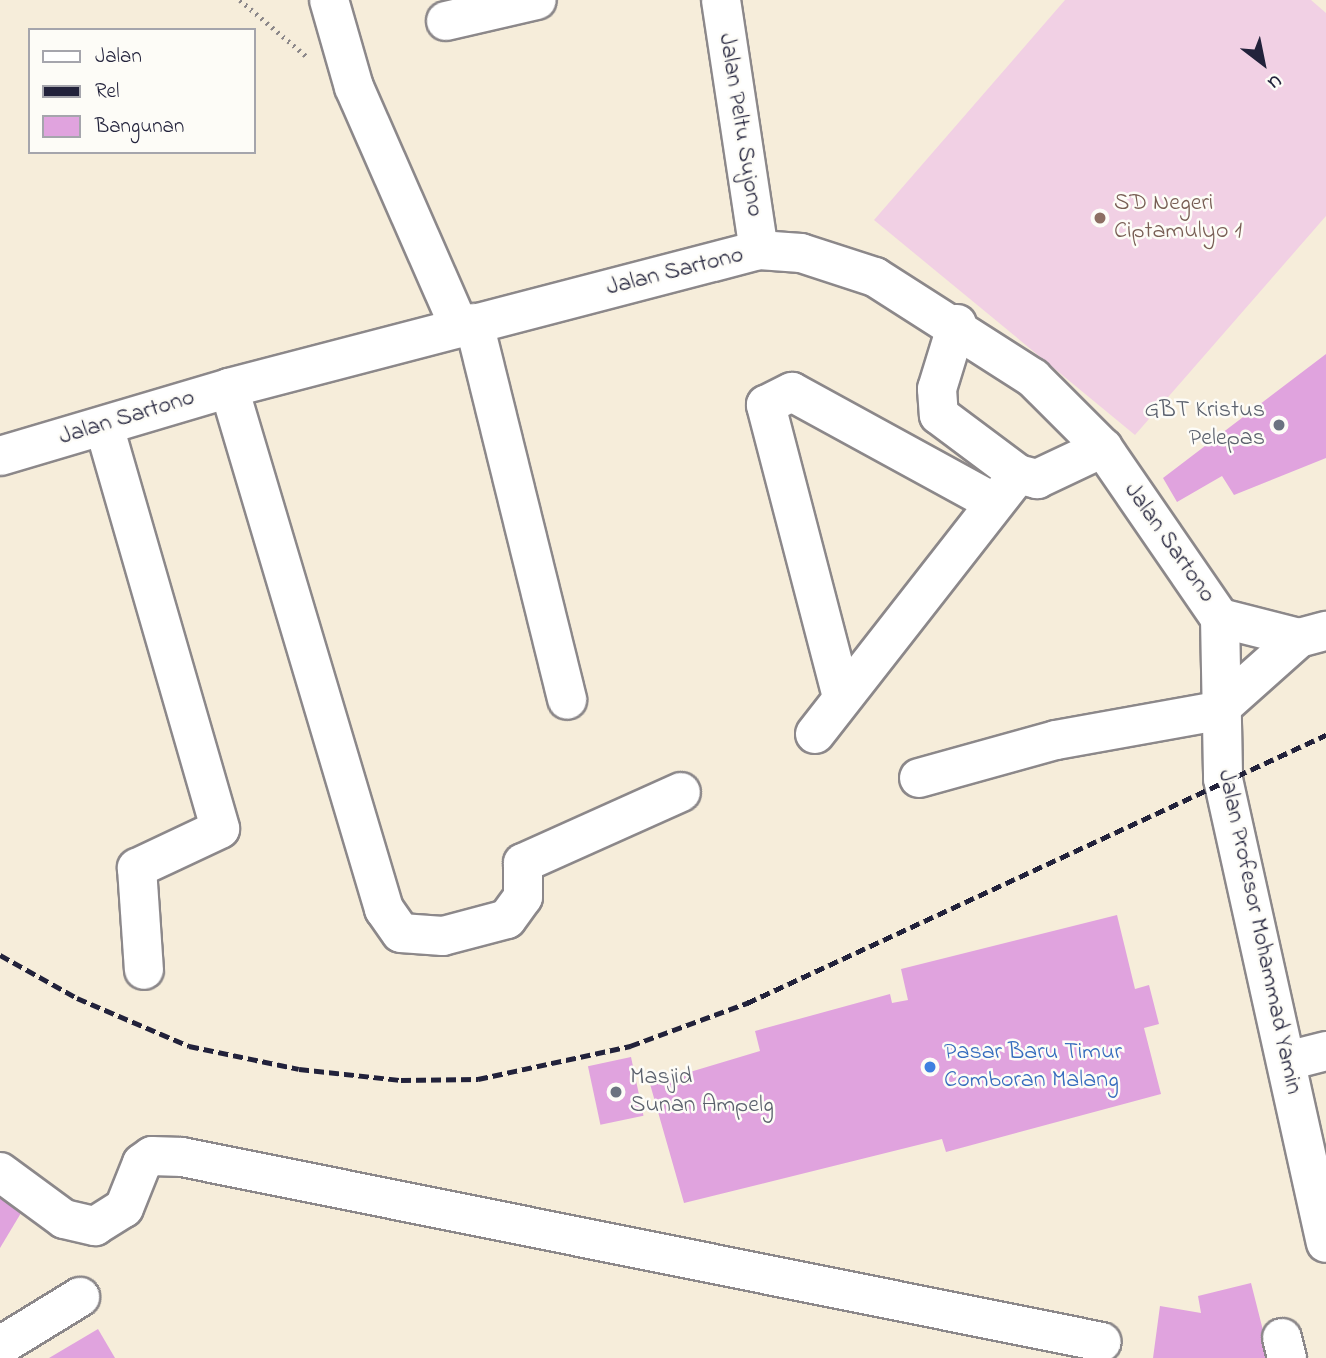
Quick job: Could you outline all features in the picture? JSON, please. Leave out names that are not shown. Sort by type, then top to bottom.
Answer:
[{"type":"street","points":[[330,0],[354,88],[467,326],[567,700]]},
{"type":"street","points":[[446,21],[537,0]]},
{"type":"street","name":"Jalan Peltu Sujono","points":[[721,0],[759,250]]},
{"type":"street","name":"Jalan Sartono","points":[[0,456],[229,388],[759,250],[800,253],[875,278],[957,324],[1033,379],[1103,448],[1220,618]]},
{"type":"street","points":[[957,324],[937,389],[939,415],[1018,474],[1051,477],[1103,448]]},
{"type":"street","points":[[229,388],[384,909],[401,933],[443,936],[506,919],[520,908],[523,863],[681,792]]},
{"type":"street","points":[[842,698],[766,405],[792,392],[995,503]]},
{"type":"street","points":[[103,426],[220,829],[137,868],[144,970]]},
{"type":"street","points":[[815,734],[1018,474]]},
{"type":"street","points":[[1220,618],[1312,634]]},
{"type":"street","name":"Jalan Profesor Mohammad Yamin","points":[[1220,618],[1217,710],[1223,779],[1326,1243]]},
{"type":"street","points":[[919,778],[1056,740],[1217,710],[1312,634]]},
{"type":"street","points":[[1287,1061],[1326,1051]]},
{"type":"street","points":[[0,1172],[64,1219],[95,1226],[124,1208],[142,1163],[152,1156],[182,1157],[1102,1342]]},
{"type":"street","points":[[0,1346],[80,1297]]},
{"type":"path","points":[[240,0],[354,88]]},
{"type":"shaded area","name":"SD Negeri Ciptamulyo 1","points":[[1065,0],[1311,0],[1326,13],[1326,216],[1135,435],[874,220]]},
{"type":"building","name":"GBT Kristus Pelepas","points":[[1326,354],[1326,458],[1234,495],[1222,476],[1177,502],[1163,478]]},
{"type":"building","name":"Pasar Baru Timur Comboran Malang","points":[[1117,915],[1135,989],[1149,985],[1159,1024],[1144,1028],[1161,1094],[946,1152],[942,1139],[684,1203],[650,1084],[760,1051],[755,1031],[890,994],[892,1003],[908,1000],[901,969]]},
{"type":"building","name":"Masjid Sunan Ampelg","points":[[631,1057],[643,1116],[600,1125],[588,1066]]},
{"type":"building","points":[[0,1194],[21,1213],[0,1248]]},
{"type":"building","points":[[1251,1283],[1270,1358],[1153,1358],[1160,1306],[1201,1313],[1198,1296]]},
{"type":"building","points":[[98,1329],[115,1358],[49,1358]]},
{"type":"railway","points":[[0,955],[77,998],[189,1046],[299,1069],[401,1080],[478,1079],[630,1046],[747,1003],[1326,735]]},
{"type":"place","name":"SD Negeri Ciptamulyo 1","points":[[1100,218]]},
{"type":"place","name":"GBT Kristus Pelepas","points":[[1279,425]]},
{"type":"place","name":"Pasar Baru Timur Comboran Malang","points":[[930,1067]]},
{"type":"place","name":"Masjid Sunan Ampelg","points":[[616,1092]]}]
